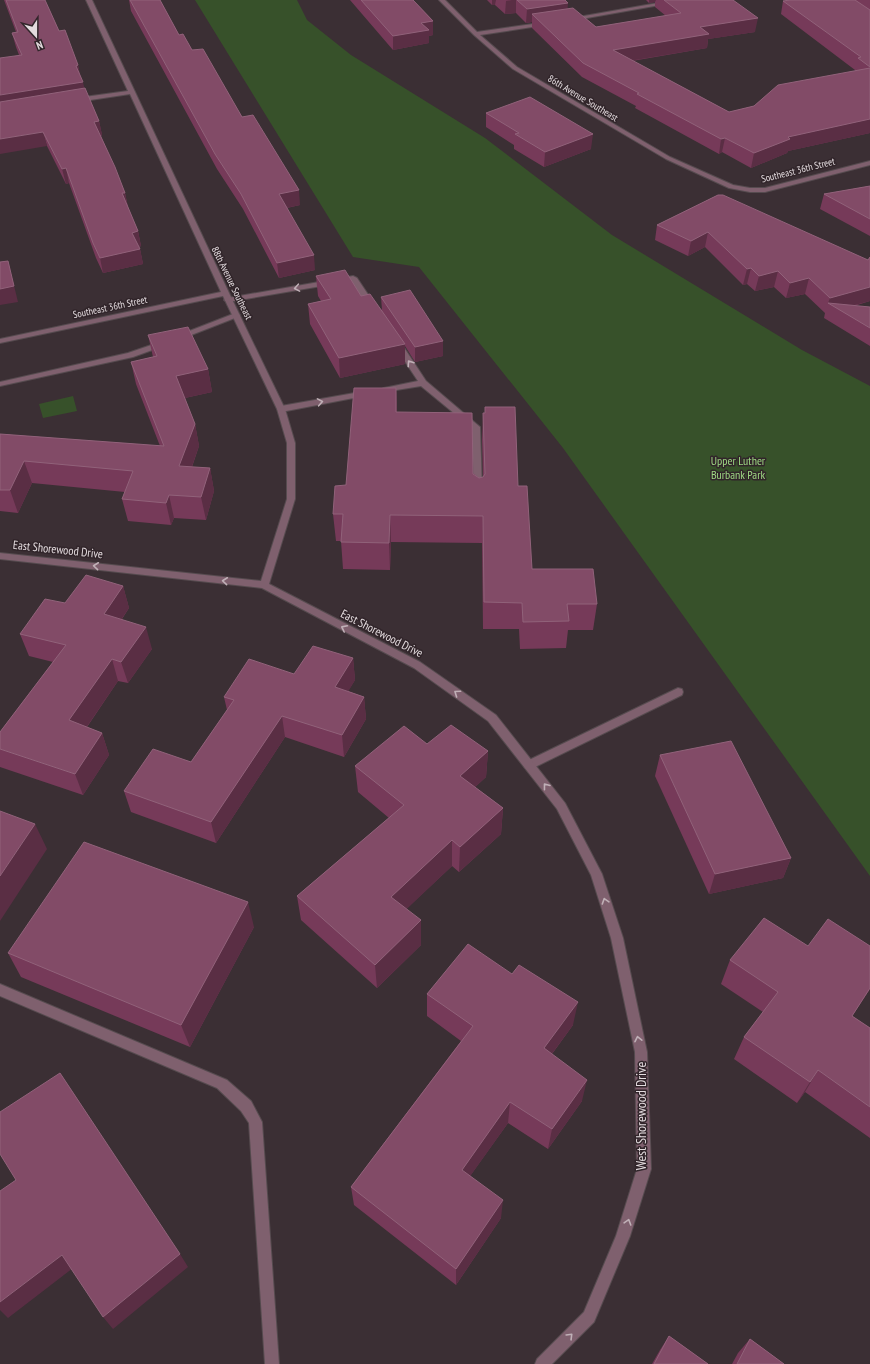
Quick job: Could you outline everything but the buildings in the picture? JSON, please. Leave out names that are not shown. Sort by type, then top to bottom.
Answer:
[{"type":"street","name":"88th Avenue Southeast","points":[[89,0],[130,92],[281,409],[291,443],[291,499],[264,585]]},
{"type":"street","name":"86th Avenue Southeast","points":[[442,0],[476,34],[515,68],[668,158],[731,187]]},
{"type":"street","points":[[563,20],[685,0]]},
{"type":"street","points":[[476,34],[548,22]]},
{"type":"street","points":[[69,102],[130,92]]},
{"type":"street","name":"Southeast 36th Street","points":[[731,187],[750,190],[765,190],[870,164]]},
{"type":"street","name":"Southeast 36th Street","points":[[0,341],[227,297],[353,278],[375,311]]},
{"type":"street","points":[[0,384],[130,355],[236,316]]},
{"type":"street","points":[[392,337],[423,383],[476,427],[478,501]]},
{"type":"street","points":[[281,409],[423,383]]},
{"type":"street","name":"East Shorewood Drive","points":[[0,556],[264,585],[417,665],[492,718],[561,806],[596,874],[617,938]]},
{"type":"street","points":[[529,765],[678,692]]},
{"type":"street","name":"West Shorewood Drive","points":[[542,1364],[589,1317],[623,1236],[644,1169],[641,1052],[617,938]]},
{"type":"street","points":[[0,990],[222,1084],[246,1106],[255,1122],[272,1364]]},
{"type":"green space","name":"Upper Luther Burbank Park","points":[[195,0],[297,0],[307,20],[351,55],[485,138],[612,235],[802,350],[870,386],[870,876],[563,448],[419,267],[353,257]]},
{"type":"green space","points":[[73,396],[77,411],[43,418],[39,404]]}]
